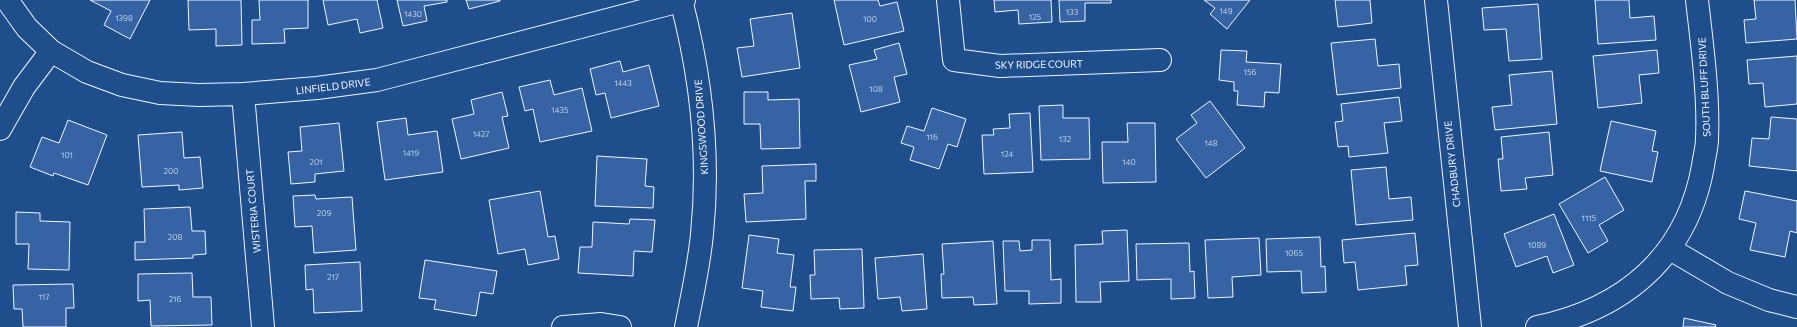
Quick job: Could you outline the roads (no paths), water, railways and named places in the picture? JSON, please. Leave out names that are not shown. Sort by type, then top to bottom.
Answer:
[{"type":"street","name":"LINFIELD DRIVE","points":[[6,0],[27,28],[51,51],[87,72],[122,85],[160,93],[243,94],[318,88],[377,80],[682,0]]},
{"type":"street","name":"KINGSWOOD DRIVE","points":[[682,0],[695,56],[702,111],[705,168],[702,234],[695,284],[686,327]]},
{"type":"street","name":"SKY RIDGE COURT","points":[[948,0],[954,60],[1000,66],[1160,60]]},
{"type":"street","name":"CHADBURY DRIVE","points":[[1436,0],[1464,282],[1470,327]]},
{"type":"street","name":"SOUTH BLUFF DRIVE","points":[[1537,327],[1560,322],[1594,310],[1618,296],[1647,274],[1670,249],[1687,220],[1699,184],[1707,139],[1705,74],[1697,0]]},
{"type":"street","points":[[0,129],[24,87],[51,51]]},
{"type":"street","name":"WISTERIA COURT","points":[[243,94],[263,327]]},
{"type":"street","points":[[1670,249],[1728,283],[1768,300],[1797,307]]},
{"type":"street","points":[[563,327],[601,324],[620,327]]}]
